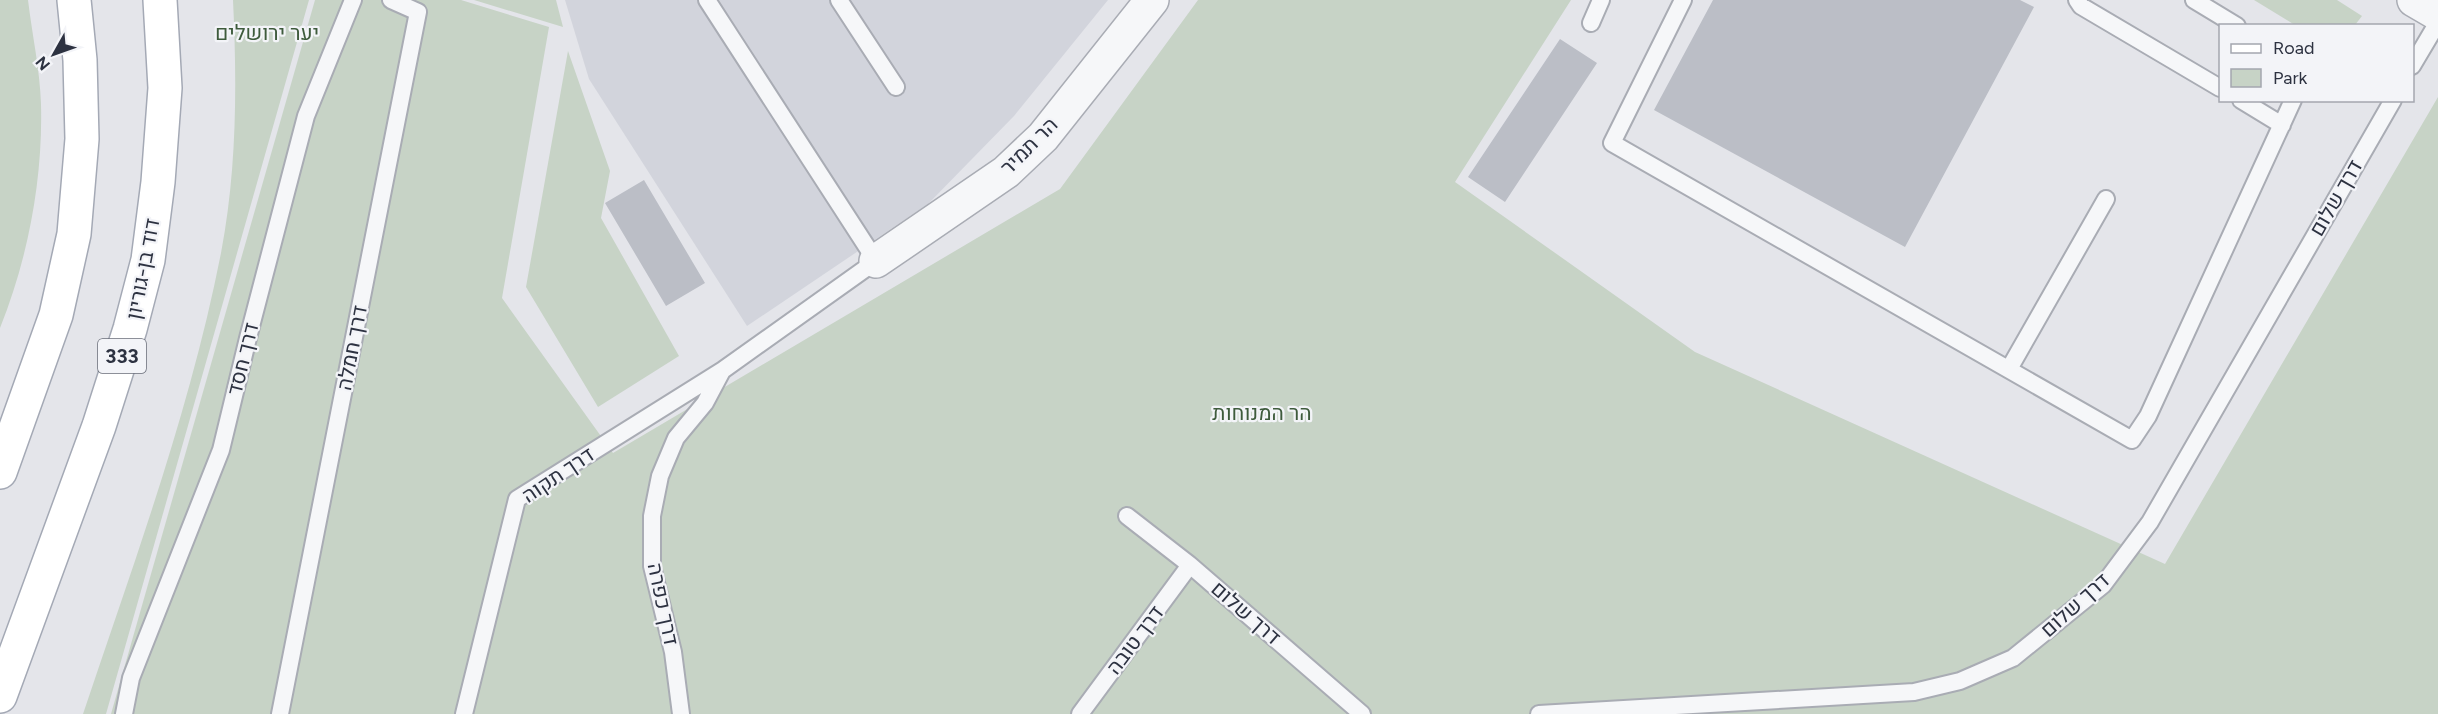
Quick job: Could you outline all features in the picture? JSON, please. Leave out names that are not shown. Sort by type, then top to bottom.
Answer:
[{"type":"main road","points":[[0,472],[56,315],[74,234],[82,139],[80,60],[74,0]]},
{"type":"main road","name":"דוד בן-גוריון","points":[[0,696],[99,426],[130,329],[148,260],[158,182],[165,88],[160,0]]},
{"type":"street","name":"הר תמיר","points":[[876,261],[1006,171],[1043,137],[1152,0]]},
{"type":"street","points":[[2414,0],[2438,14]]},
{"type":"lane","name":"דרך חסד","points":[[124,714],[131,678],[221,450],[306,116],[353,0]]},
{"type":"lane","name":"דרך חמלה","points":[[280,714],[418,12],[391,0]]},
{"type":"lane","points":[[707,0],[876,261]]},
{"type":"lane","points":[[839,0],[896,87]]},
{"type":"lane","points":[[1591,23],[1601,0]]},
{"type":"lane","points":[[1683,0],[1612,143],[2132,440],[2148,416],[2293,102]]},
{"type":"lane","points":[[2077,0],[2081,6],[2219,87]]},
{"type":"lane","points":[[2194,0],[2234,24]]},
{"type":"lane","points":[[2414,63],[2438,22]]},
{"type":"lane","points":[[2244,102],[2282,125]]},
{"type":"lane","name":"דרך שלום","points":[[1539,714],[1914,692],[1960,681],[2013,658],[2103,585],[2150,522],[2392,102]]},
{"type":"lane","points":[[2009,369],[2106,199]]},
{"type":"lane","name":"דרך תקוה","points":[[464,714],[517,499],[723,369],[876,261]]},
{"type":"lane","name":"דרך כפרה","points":[[681,714],[673,652],[652,566],[652,516],[660,476],[676,438],[705,403],[723,369]]},
{"type":"lane","name":"דרך שלום","points":[[1127,516],[1190,565],[1362,714]]},
{"type":"lane","name":"דרך טובה","points":[[1080,714],[1190,565]]},
{"type":"shaded area","points":[[565,0],[1108,0],[1014,116],[928,204],[747,326],[589,79]]},
{"type":"green space","points":[[0,0],[28,0],[38,65],[41,133],[32,218],[18,274],[0,328]]},
{"type":"green space","name":"יער ירושלים","points":[[233,0],[309,0],[106,714],[83,714],[160,486],[194,370],[221,253],[233,159],[235,63]]},
{"type":"green space","name":"הר המנוחות","points":[[315,0],[461,0],[549,27],[502,298],[613,453],[1060,189],[1198,0],[1571,0],[1455,182],[1695,352],[2165,564],[2438,97],[2438,714],[111,714]]},
{"type":"green space","points":[[474,0],[556,0],[563,27]]},
{"type":"green space","points":[[2254,0],[2337,0],[2362,16],[2356,24],[2293,24]]},
{"type":"green space","points":[[568,51],[610,171],[601,218],[679,356],[598,407],[526,287]]},
{"type":"building","points":[[1713,0],[2020,0],[2034,7],[1905,247],[1654,110]]},
{"type":"building","points":[[1560,39],[1597,63],[1505,202],[1468,177]]},
{"type":"building","points":[[644,180],[705,283],[666,306],[605,203]]}]
